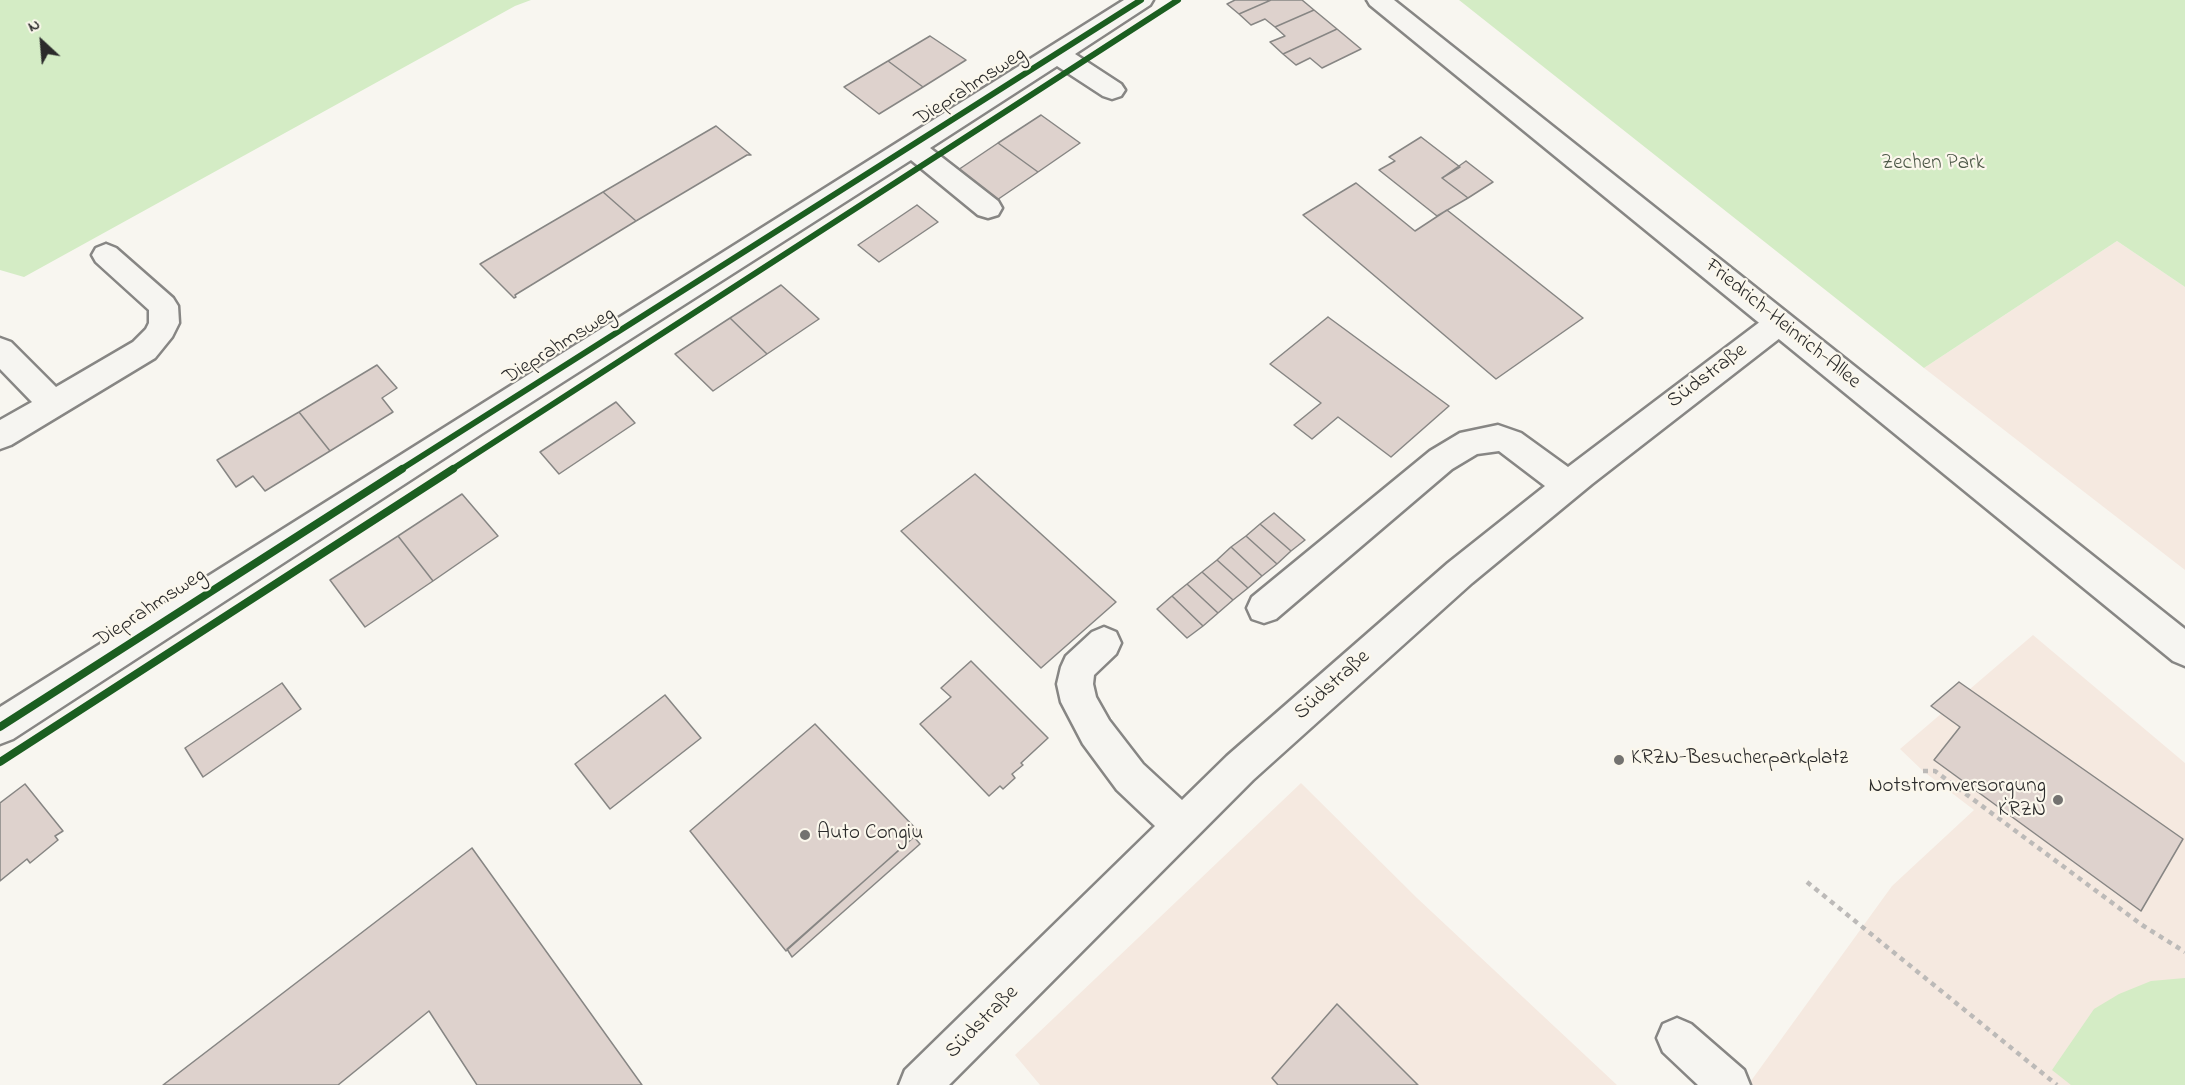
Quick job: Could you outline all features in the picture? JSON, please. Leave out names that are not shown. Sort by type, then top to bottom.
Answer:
[{"type":"street","name":"Dieprahmsweg","points":[[0,727],[472,424],[1141,0]]},
{"type":"street","name":"Friedrich-Heinrich-Allee","points":[[1379,0],[2185,650]]},
{"type":"street","points":[[1057,54],[1112,90]]},
{"type":"street","points":[[912,147],[988,208]]},
{"type":"street","points":[[0,436],[144,350],[157,337],[164,323],[163,306],[106,255]]},
{"type":"street","name":"Südstraße","points":[[920,1085],[1240,768],[1442,589],[1568,485],[1779,323]]},
{"type":"street","points":[[0,350],[53,404]]},
{"type":"street","points":[[1264,608],[1441,460],[1471,442],[1498,438],[1510,442],[1568,485]]},
{"type":"street","points":[[1104,643],[1078,667],[1075,684],[1079,702],[1095,732],[1130,777],[1183,826]]},
{"type":"street","points":[[1677,1038],[1729,1085]]},
{"type":"path","points":[[1923,771],[1935,771],[2142,925],[2185,952]]},
{"type":"path","points":[[1807,882],[2057,1085]]},
{"type":"shaded area","points":[[2117,241],[2185,287],[2185,570],[1924,368]]},
{"type":"shaded area","points":[[2033,635],[2185,763],[2185,1085],[1748,1085],[1892,886],[1974,810],[1923,771],[1900,749]]},
{"type":"shaded area","points":[[1301,783],[1417,898],[1617,1085],[1040,1085],[1015,1055]]},
{"type":"green space","points":[[0,0],[531,0],[515,6],[24,277],[0,270]]},
{"type":"green space","name":"Zechen Park","points":[[1459,0],[2185,0],[2185,287],[2117,241],[1924,368]]},
{"type":"green space","points":[[2185,978],[2185,1085],[2071,1085],[2052,1070],[2094,1009],[2119,994],[2151,981]]},
{"type":"building","points":[[1235,0],[1271,0],[1239,14],[1227,4]]},
{"type":"building","points":[[1271,0],[1302,0],[1314,10],[1275,27],[1265,19],[1251,25],[1239,14]]},
{"type":"building","points":[[1314,10],[1337,29],[1283,54],[1270,42],[1285,36],[1275,27]]},
{"type":"building","points":[[1337,29],[1361,49],[1322,68],[1310,58],[1296,65],[1283,54]]},
{"type":"building","points":[[930,36],[966,60],[923,87],[888,61]]},
{"type":"building","points":[[888,61],[923,87],[879,114],[844,87]]},
{"type":"building","points":[[1041,115],[1080,143],[1038,172],[998,143]]},
{"type":"building","points":[[716,126],[751,155],[747,155],[636,221],[603,192]]},
{"type":"building","points":[[1421,137],[1460,167],[1442,178],[1468,198],[1437,216],[1379,170],[1395,161],[1389,157]]},
{"type":"building","points":[[998,143],[1038,172],[994,202],[955,172]]},
{"type":"building","points":[[1466,161],[1493,182],[1468,198],[1442,178]]},
{"type":"building","points":[[1356,183],[1415,231],[1447,210],[1583,318],[1496,379],[1303,215]]},
{"type":"building","points":[[603,192],[636,221],[515,295],[516,297],[514,298],[480,264]]},
{"type":"building","points":[[917,205],[938,222],[879,262],[858,245]]},
{"type":"building","points":[[781,285],[819,319],[767,354],[730,318]]},
{"type":"building","points":[[1328,317],[1449,406],[1391,457],[1338,417],[1312,439],[1294,425],[1321,403],[1270,364]]},
{"type":"building","points":[[730,318],[767,354],[713,391],[675,354]]},
{"type":"building","points":[[377,365],[397,388],[382,398],[393,412],[330,451],[299,412]]},
{"type":"building","points":[[616,402],[635,423],[559,474],[540,452]]},
{"type":"building","points":[[299,412],[330,451],[265,491],[253,476],[236,487],[217,460]]},
{"type":"building","points":[[975,474],[1116,602],[1041,668],[901,531]]},
{"type":"building","points":[[462,494],[498,536],[433,581],[398,536]]},
{"type":"building","points":[[1274,513],[1305,540],[1291,551],[1260,524]]},
{"type":"building","points":[[1260,524],[1291,551],[1277,564],[1246,536]]},
{"type":"building","points":[[398,536],[433,581],[365,627],[330,580]]},
{"type":"building","points":[[1246,536],[1277,564],[1262,576],[1231,547]]},
{"type":"building","points":[[1231,547],[1262,576],[1248,588],[1217,560]]},
{"type":"building","points":[[1217,560],[1248,588],[1233,600],[1202,572]]},
{"type":"building","points":[[1202,572],[1233,600],[1218,613],[1187,584]]},
{"type":"building","points":[[1187,584],[1218,613],[1203,626],[1172,596]]},
{"type":"building","points":[[1172,596],[1203,626],[1187,638],[1157,609]]},
{"type":"building","points":[[971,661],[1048,738],[1021,763],[1023,765],[1012,774],[1015,778],[1003,789],[1000,786],[989,796],[920,724],[951,697],[941,688]]},
{"type":"building","name":"Notstromversorgung KRZN","points":[[1959,682],[2183,839],[2141,911],[1934,760],[1960,727],[1931,706]]},
{"type":"building","points":[[282,683],[301,709],[203,777],[185,748]]},
{"type":"building","points":[[665,695],[701,738],[610,809],[575,764]]},
{"type":"building","name":"Auto Congiu","points":[[815,724],[919,832],[786,951],[690,831]]},
{"type":"building","points":[[25,784],[63,831],[55,836],[58,840],[30,863],[27,859],[0,881],[0,803]]},
{"type":"building","points":[[914,837],[920,844],[792,957],[787,949]]},
{"type":"building","points":[[472,848],[642,1085],[477,1085],[429,1011],[338,1085],[163,1085]]},
{"type":"building","points":[[1337,1004],[1418,1085],[1278,1085],[1272,1078]]},
{"type":"cycle path","points":[[0,727],[472,424],[832,198],[1141,0]]},
{"type":"cycle path","points":[[0,762],[1178,0]]},
{"type":"place","name":"KRZN-Besucherparkplatz","points":[[1619,760]]},
{"type":"place","name":"Notstromversorgung KRZN","points":[[2058,800]]},
{"type":"place","name":"Auto Congiu","points":[[805,835]]}]
